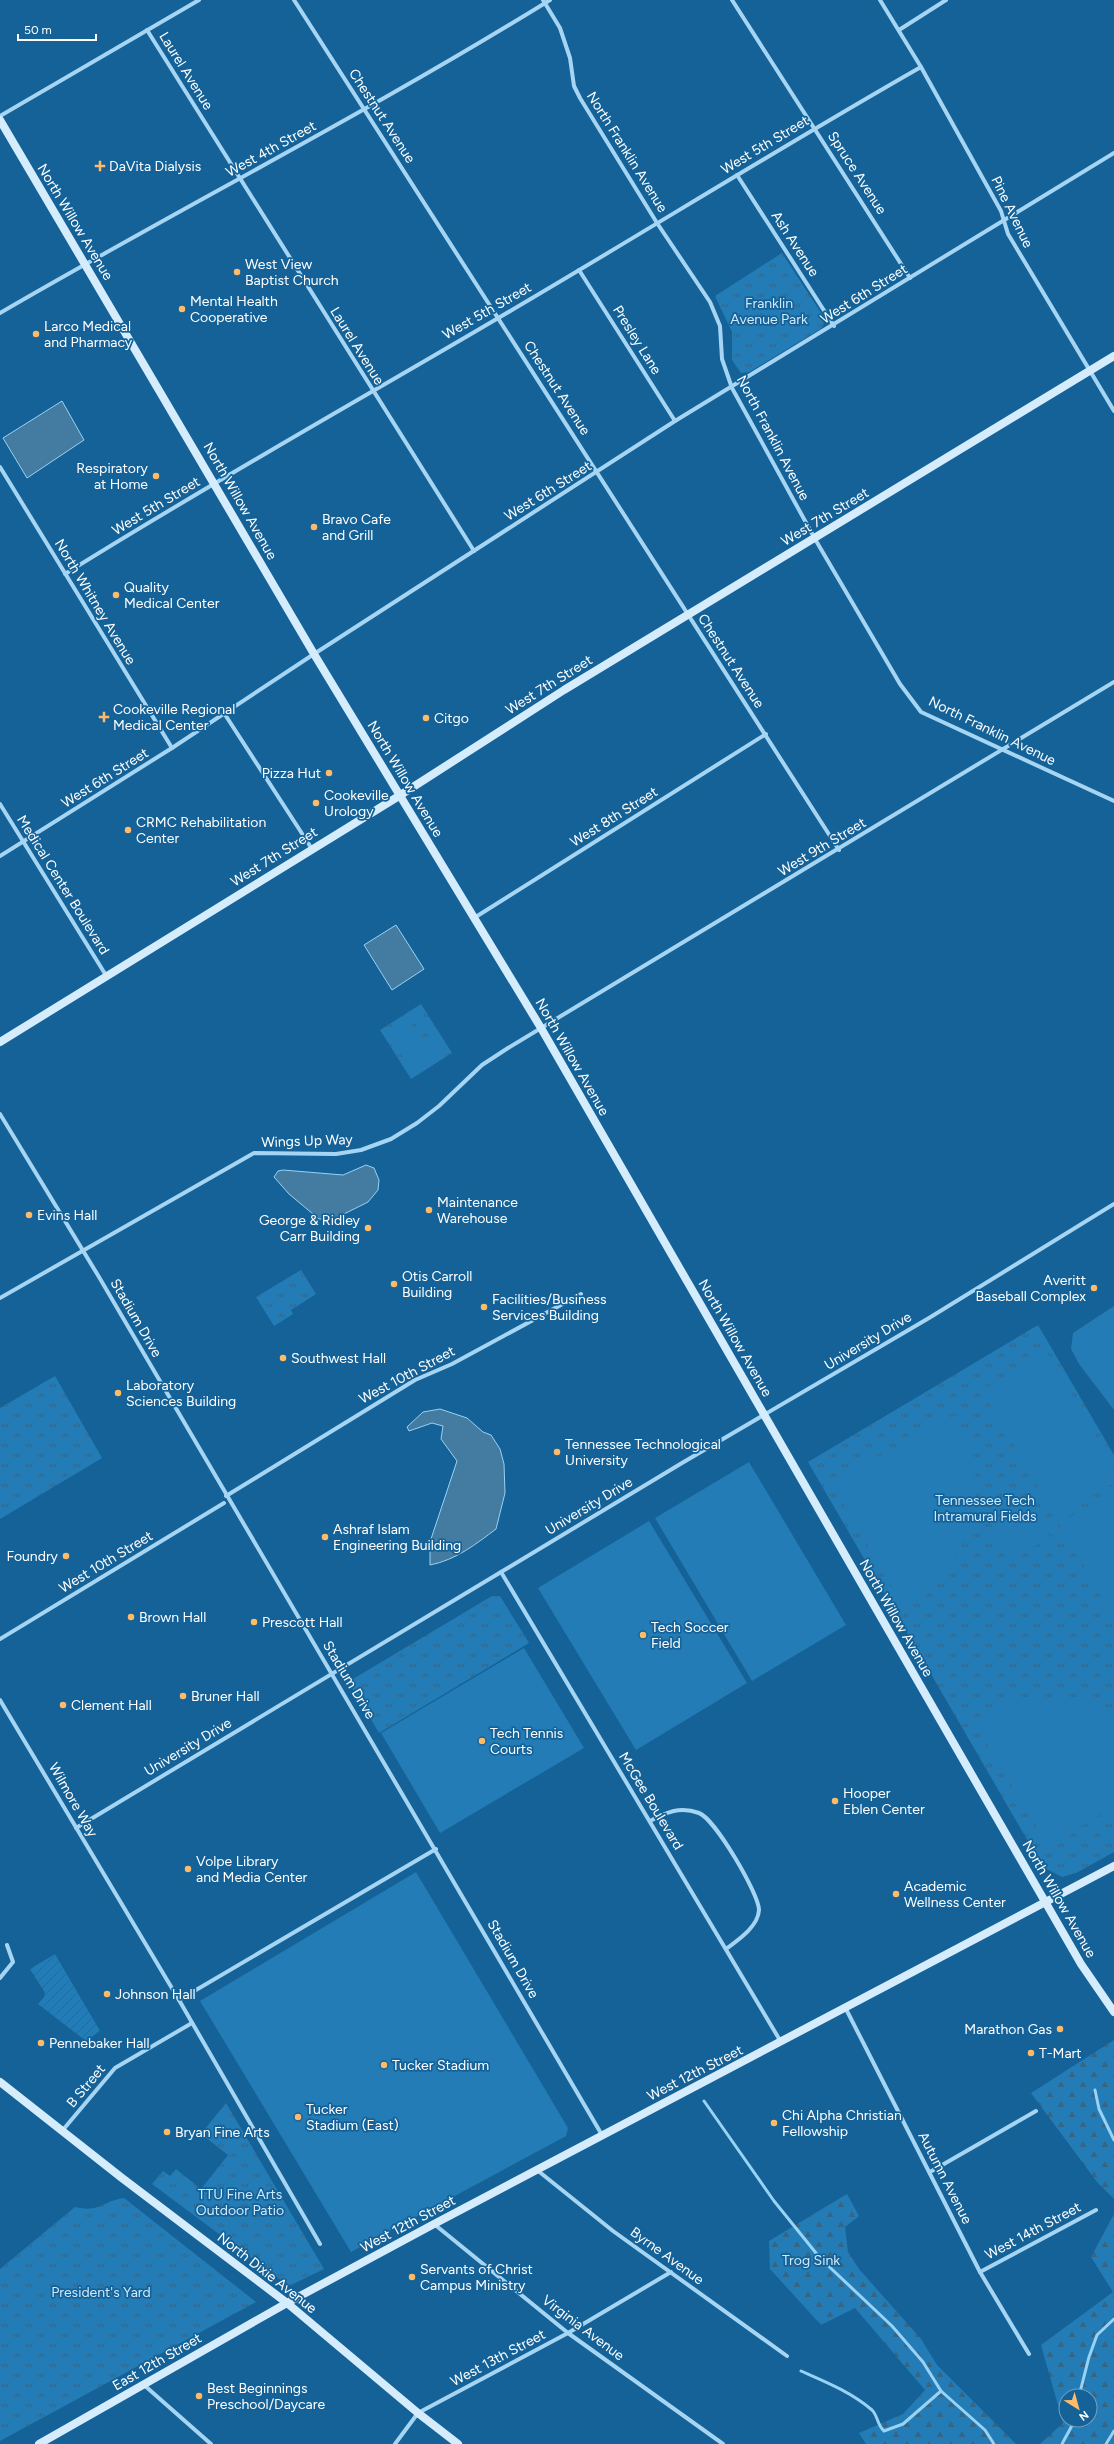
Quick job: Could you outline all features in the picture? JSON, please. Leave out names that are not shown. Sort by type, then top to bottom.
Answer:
[{"type":"street","points":[[0,116],[199,0]]},
{"type":"street","name":"Chestnut Avenue","points":[[294,0],[839,850]]},
{"type":"street","name":"West 4th Street","points":[[0,313],[85,263],[241,179],[364,109],[544,2],[550,0]]},
{"type":"street","name":"Spruce Avenue","points":[[732,0],[910,278]]},
{"type":"street","name":"Pine Avenue","points":[[880,0],[921,67],[1001,211],[1003,222],[1008,234],[1114,411]]},
{"type":"street","points":[[899,30],[946,0]]},
{"type":"street","name":"North Franklin Avenue","points":[[544,2],[560,28],[565,40],[574,86],[657,222],[710,302],[720,326],[722,359],[732,388],[815,538],[900,684],[921,712],[1114,801]]},
{"type":"street","name":"Laurel Avenue","points":[[147,30],[372,391],[474,551]]},
{"type":"street","name":"West 5th Street","points":[[65,574],[214,483],[499,318],[815,128],[921,67]]},
{"type":"street","name":"North Willow Avenue","points":[[0,120],[314,654],[541,1028],[1081,1964],[1114,2012]]},
{"type":"street","name":"West 6th Street","points":[[0,856],[172,748],[314,654],[675,421],[834,326],[1114,153]]},
{"type":"street","name":"Ash Avenue","points":[[737,175],[834,326]]},
{"type":"street","name":"Presley Lane","points":[[580,270],[675,421]]},
{"type":"street","name":"West 7th Street","points":[[0,1042],[399,796],[564,690],[1114,356]]},
{"type":"street","name":"North Whitney Avenue","points":[[0,467],[172,748]]},
{"type":"street","name":"West 9th Street","points":[[541,1028],[839,850],[1114,682]]},
{"type":"street","points":[[224,713],[312,849]]},
{"type":"street","name":"West 8th Street","points":[[474,918],[766,734]]},
{"type":"street","name":"Medical Center Boulevard","points":[[0,804],[107,977]]},
{"type":"street","name":"Wings Up Way","points":[[0,1298],[254,1153],[336,1154],[361,1150],[391,1139],[439,1106],[482,1065],[541,1028]]},
{"type":"street","name":"Stadium Drive","points":[[0,1114],[84,1251],[226,1496],[333,1673],[602,2135]]},
{"type":"street","name":"University Drive","points":[[76,1828],[501,1572],[929,1318],[1114,1204]]},
{"type":"street","name":"West 10th Street","points":[[226,1496],[414,1380],[452,1364],[581,1294]]},
{"type":"street","name":"West 10th Street","points":[[0,1640],[224,1503]]},
{"type":"street","name":"McGee Boulevard","points":[[501,1572],[781,2042]]},
{"type":"street","name":"Wilmore Way","points":[[0,1700],[192,2022],[320,2244]]},
{"type":"street","points":[[650,1821],[666,1813],[683,1809],[701,1814],[712,1823],[756,1894],[759,1911],[753,1926],[726,1949]]},
{"type":"street","points":[[179,2000],[436,1849]]},
{"type":"street","name":"West 12th Street","points":[[287,2303],[602,2135],[846,2009],[1045,1901],[1114,1866]]},
{"type":"street","points":[[0,1978],[13,1962],[7,1945]]},
{"type":"street","name":"Autumn Avenue","points":[[846,2009],[980,2272],[1029,2354]]},
{"type":"street","name":"B Street","points":[[62,2132],[115,2068],[192,2022]]},
{"type":"street","name":"North Dixie Avenue","points":[[0,2082],[62,2132],[287,2303],[418,2413],[458,2444]]},
{"type":"street","points":[[930,2172],[1036,2111]]},
{"type":"street","name":"Byrne Avenue","points":[[537,2170],[613,2231],[787,2356]]},
{"type":"street","name":"West 14th Street","points":[[980,2272],[1096,2210]]},
{"type":"street","name":"Virginia Avenue","points":[[434,2224],[568,2333],[723,2444]]},
{"type":"street","name":"West 13th Street","points":[[418,2413],[568,2333],[671,2272]]},
{"type":"street","name":"East 12th Street","points":[[38,2444],[287,2303]]},
{"type":"street","points":[[143,2385],[211,2444]]},
{"type":"street","points":[[395,2444],[418,2413]]},
{"type":"green space","name":"Franklin Avenue Park","points":[[782,253],[825,319],[822,328],[749,372],[741,373],[732,360],[732,332],[715,296]]},
{"type":"green space","points":[[421,1004],[452,1053],[411,1079],[380,1030]]},
{"type":"green space","points":[[419,1009],[431,1027],[423,1032],[412,1014]]},
{"type":"green space","points":[[408,1020],[432,1057],[411,1070],[388,1032]]},
{"type":"green space","points":[[433,1034],[445,1051],[437,1056],[426,1038]]},
{"type":"green space","points":[[301,1270],[316,1294],[291,1310],[293,1314],[274,1326],[256,1297]]},
{"type":"green space","name":"Averitt Baseball Complex","points":[[1114,1306],[1114,1410],[1079,1364],[1071,1349],[1073,1333]]},
{"type":"green space","name":"Tennessee Tech Intramural Fields","points":[[1038,1325],[1114,1455],[1114,1852],[1076,1873],[1062,1877],[1043,1867],[808,1462]]},
{"type":"green space","points":[[1047,1352],[1114,1468],[1114,1483],[1055,1516],[982,1390]]},
{"type":"green space","points":[[55,1376],[102,1458],[0,1519],[0,1408]]},
{"type":"green space","points":[[954,1415],[967,1442],[974,1469],[975,1496],[971,1522],[961,1547],[946,1569],[926,1589],[902,1606],[836,1490],[840,1478]]},
{"type":"green space","name":"Tech Soccer Field","points":[[749,1462],[846,1625],[752,1681],[655,1518]]},
{"type":"green space","points":[[1114,1491],[1114,1619],[1059,1523]]},
{"type":"green space","points":[[1027,1499],[1050,1537],[1013,1559],[990,1522]]},
{"type":"green space","name":"Tech Soccer Field","points":[[649,1521],[747,1683],[636,1750],[538,1588]]},
{"type":"green space","points":[[492,1596],[500,1596],[529,1643],[379,1733],[351,1686],[353,1679]]},
{"type":"green space","name":"Tech Tennis Courts","points":[[524,1648],[584,1748],[440,1833],[381,1733]]},
{"type":"green space","points":[[1036,1698],[1084,1701],[1114,1715],[1114,1806],[1055,1842],[1043,1838],[974,1721],[1006,1705]]},
{"type":"green space","name":"Tucker Stadium","points":[[416,1872],[568,2128],[566,2136],[351,2252],[200,2001]]},
{"type":"green space","points":[[55,1954],[100,2031],[86,2041],[38,2004],[44,1997],[45,1993],[30,1969]]},
{"type":"green space","points":[[1114,2040],[1114,2199],[1097,2182],[1031,2093]]},
{"type":"green space","name":"TTU Fine Arts Outdoor Patio","points":[[226,2103],[324,2269],[289,2286],[152,2184],[163,2171],[170,2176],[176,2169],[201,2189],[228,2155],[201,2134]]},
{"type":"green space","name":"Trog Sink","points":[[847,2194],[859,2216],[845,2227],[848,2252],[859,2269],[921,2339],[937,2365],[1016,2444],[866,2444],[859,2433],[903,2414],[925,2390],[855,2308],[821,2325],[770,2269],[769,2241]]},
{"type":"green space","name":"President's Yard","points":[[124,2198],[256,2302],[0,2441],[0,2269],[75,2207],[90,2209],[96,2208],[117,2199]]},
{"type":"green space","points":[[1114,2214],[1114,2444],[1040,2444],[1058,2428],[1098,2428],[1098,2388],[1058,2388],[1058,2405],[1041,2345],[1113,2292],[1091,2257]]},
{"type":"shaded area","points":[[62,401],[84,440],[27,478],[3,438]]},
{"type":"shaded area","points":[[396,925],[424,969],[392,990],[364,945]]},
{"type":"shaded area","points":[[366,1165],[374,1168],[379,1180],[378,1190],[368,1202],[334,1219],[319,1219],[289,1194],[274,1177],[278,1171],[283,1170],[343,1175]]},
{"type":"shaded area","points":[[440,1409],[467,1418],[483,1432],[491,1435],[500,1449],[504,1464],[505,1493],[496,1529],[473,1546],[457,1555],[439,1563],[430,1565],[430,1542],[457,1461],[441,1439],[443,1426],[432,1423],[409,1431],[407,1427],[423,1412]]},
{"type":"waterway","points":[[1095,2090],[1099,2109],[1114,2140]]},
{"type":"waterway","points":[[704,2101],[774,2201],[820,2258],[892,2326],[923,2362],[941,2391]]},
{"type":"waterway","points":[[1081,2388],[1089,2357],[1097,2335],[1114,2319]]},
{"type":"waterway","points":[[801,2371],[856,2398],[874,2412],[880,2426],[884,2431],[903,2424],[941,2391],[985,2430],[994,2444]]},
{"type":"waterway","points":[[1062,2444],[1071,2428]]},
{"type":"waterway","points":[[1106,2444],[1114,2431]]},
{"type":"place","name":"DaVita Dialysis","points":[[100,166]]},
{"type":"place","name":"West View Baptist Church","points":[[237,272]]},
{"type":"place","name":"Mental Health Cooperative","points":[[182,309]]},
{"type":"place","name":"Larco Medical and Pharmacy","points":[[36,334]]},
{"type":"place","name":"Respiratory at Home","points":[[156,476]]},
{"type":"place","name":"Bravo Cafe and Grill","points":[[314,527]]},
{"type":"place","name":"Quality Medical Center","points":[[116,595]]},
{"type":"place","name":"Cookeville Regional Medical Center","points":[[104,717]]},
{"type":"place","name":"Citgo","points":[[426,718]]},
{"type":"place","name":"Pizza Hut","points":[[329,773]]},
{"type":"place","name":"Cookeville Urology","points":[[316,803]]},
{"type":"place","name":"CRMC Rehabilitation Center","points":[[128,830]]},
{"type":"place","name":"Maintenance Warehouse","points":[[429,1210]]},
{"type":"place","name":"Evins Hall","points":[[29,1215]]},
{"type":"place","name":"George & Ridley Carr Building","points":[[368,1228]]},
{"type":"place","name":"Otis Carroll Building","points":[[394,1284]]},
{"type":"place","name":"Averitt Baseball Complex","points":[[1094,1288]]},
{"type":"place","name":"Facilities/Business Services Building","points":[[484,1307]]},
{"type":"place","name":"Southwest Hall","points":[[283,1358]]},
{"type":"place","name":"Laboratory Sciences Building","points":[[118,1393]]},
{"type":"place","name":"Tennessee Technological University","points":[[557,1452]]},
{"type":"place","name":"Ashraf Islam Engineering Building","points":[[325,1537]]},
{"type":"place","name":"Foundry","points":[[66,1556]]},
{"type":"place","name":"Brown Hall","points":[[131,1617]]},
{"type":"place","name":"Prescott Hall","points":[[254,1622]]},
{"type":"place","name":"Tech Soccer Field","points":[[643,1635]]},
{"type":"place","name":"Bruner Hall","points":[[183,1696]]},
{"type":"place","name":"Clement Hall","points":[[63,1705]]},
{"type":"place","name":"Tech Tennis Courts","points":[[482,1741]]},
{"type":"place","name":"Hooper Eblen Center","points":[[835,1801]]},
{"type":"place","name":"Volpe Library and Media Center","points":[[188,1869]]},
{"type":"place","name":"Academic Wellness Center","points":[[896,1894]]},
{"type":"place","name":"Johnson Hall","points":[[107,1994]]},
{"type":"place","name":"Marathon Gas","points":[[1060,2029]]},
{"type":"place","name":"Pennebaker Hall","points":[[41,2043]]},
{"type":"place","name":"T-Mart","points":[[1031,2053]]},
{"type":"place","name":"Tucker Stadium","points":[[384,2065]]},
{"type":"place","name":"Tucker Stadium (East)","points":[[298,2117]]},
{"type":"place","name":"Chi Alpha Christian Fellowship","points":[[774,2123]]},
{"type":"place","name":"Bryan Fine Arts","points":[[167,2132]]},
{"type":"place","name":"Servants of Christ Campus Ministry","points":[[412,2277]]},
{"type":"place","name":"Best Beginnings Preschool/Daycare","points":[[199,2396]]}]
